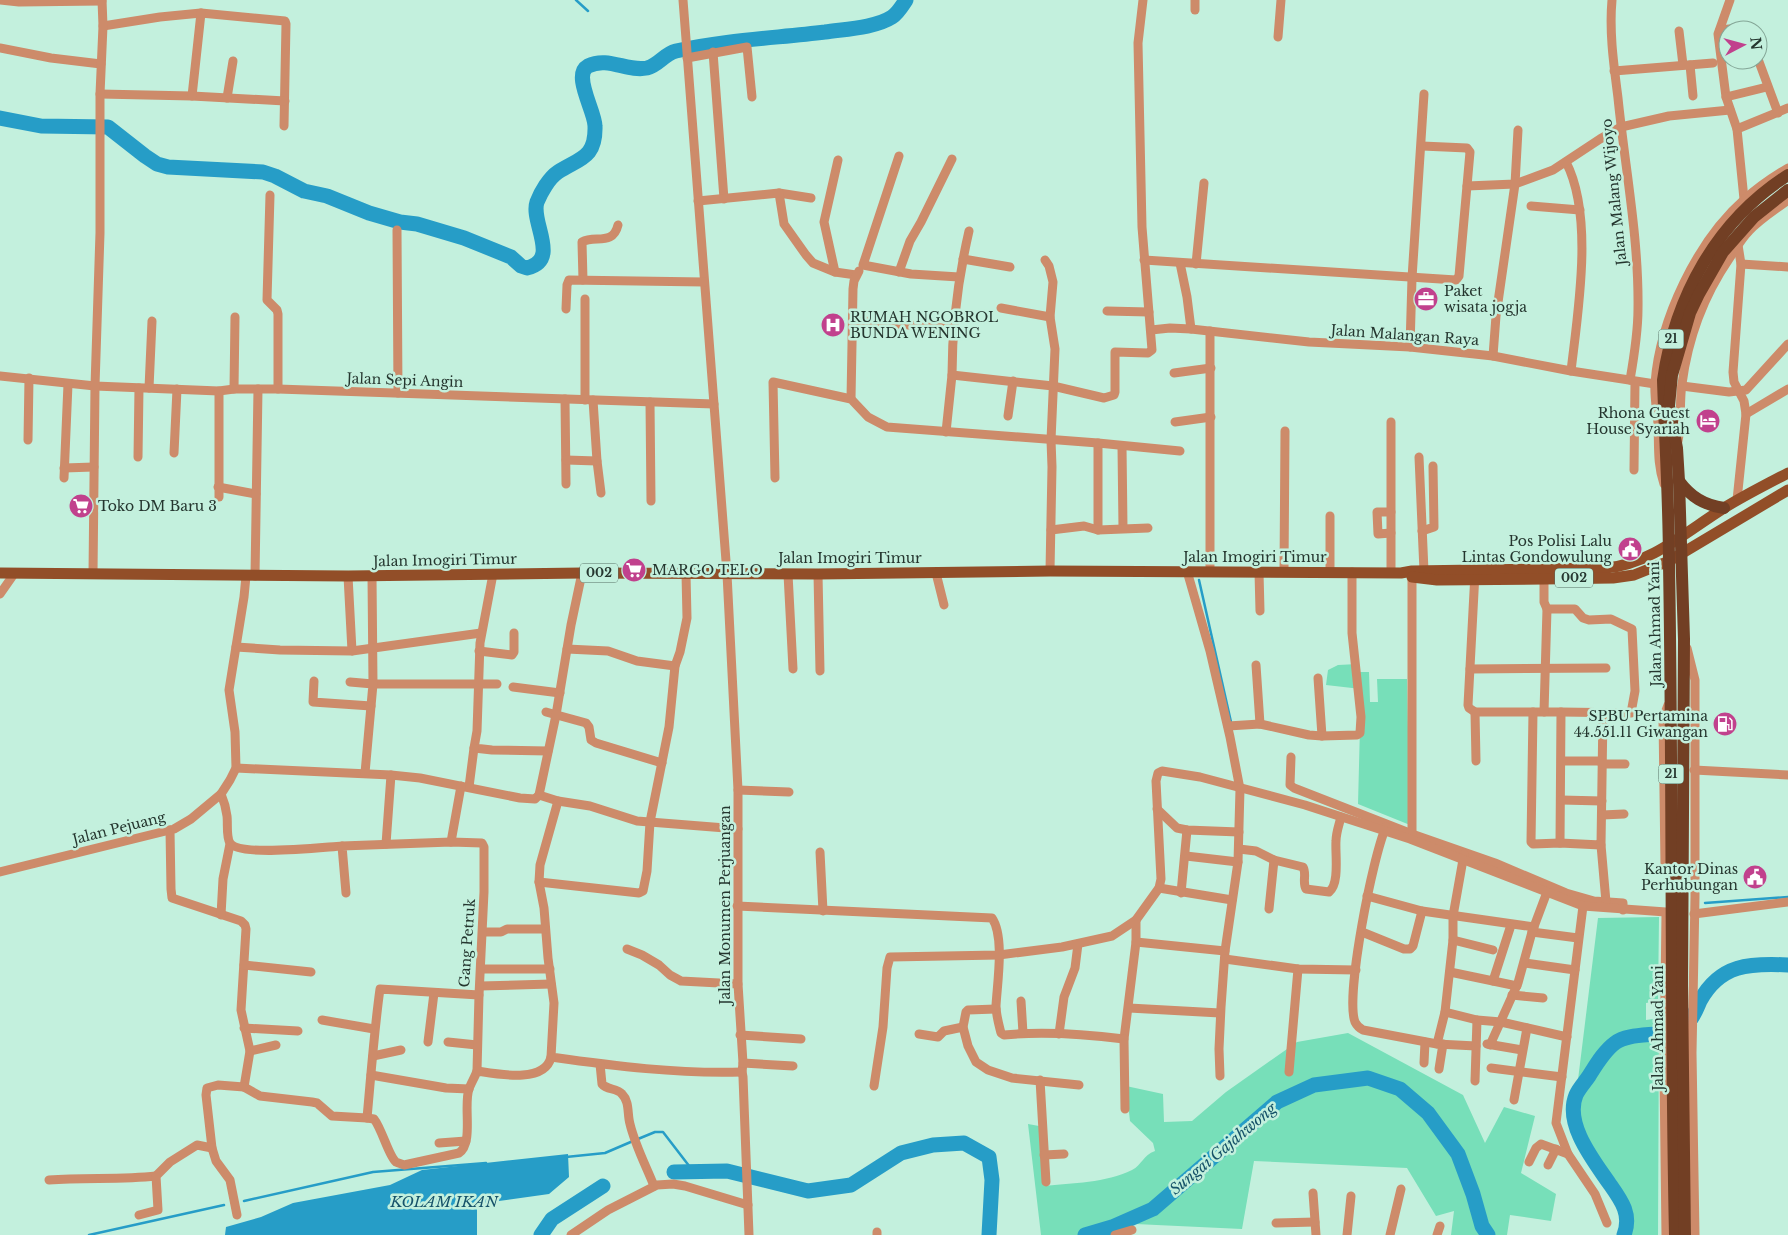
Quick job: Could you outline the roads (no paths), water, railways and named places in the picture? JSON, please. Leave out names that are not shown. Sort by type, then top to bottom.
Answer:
[{"type":"highway","name":"Jalan Ahmad Yani","points":[[1685,1235],[1678,986],[1677,809],[1671,695],[1670,561],[1663,380],[1666,354],[1693,279],[1728,227],[1753,202],[1788,175]]},
{"type":"highway","name":"Jalan Ahmad Yani","points":[[1677,809],[1684,639],[1679,480],[1677,448],[1670,406],[1672,375],[1698,294],[1723,252],[1754,217],[1788,190]]},
{"type":"highway","points":[[1679,480],[1687,492],[1698,500],[1710,506],[1724,508]]},
{"type":"highway","name":"Jalan Ahmad Yani","points":[[1675,1235],[1668,1072],[1681,1057]]},
{"type":"main road","name":"Jalan Imogiri Timur","points":[[1544,574],[1620,567],[1646,557],[1737,500],[1788,472]]},
{"type":"main road","name":"Jalan Imogiri Timur","points":[[0,574],[372,576],[582,573],[818,574],[1200,571],[1404,573],[1424,571],[1476,575],[1544,574],[1621,577],[1634,575],[1670,561],[1788,490]]},
{"type":"main road","name":"Jalan Imogiri Timur","points":[[1404,573],[1437,580],[1476,575]]},
{"type":"street","points":[[0,0],[19,2],[102,0],[100,233],[95,386],[93,574]]},
{"type":"street","name":"Jalan Monumen Perjuangan","points":[[682,0],[727,574],[738,790],[738,984],[749,1235]]},
{"type":"street","points":[[952,375],[1053,386],[1104,398],[1114,395],[1116,392],[1116,352],[1150,352],[1152,350],[1142,227],[1138,44],[1143,0]]},
{"type":"street","points":[[1195,0],[1195,10]]},
{"type":"street","points":[[1278,38],[1281,0]]},
{"type":"street","name":"Jalan Malang Wijoyo","points":[[1612,0],[1614,72],[1636,246],[1638,310],[1632,381],[1634,470]]},
{"type":"street","points":[[1723,20],[1730,0]]},
{"type":"street","points":[[103,26],[160,17],[201,14],[285,21],[287,54],[284,126]]},
{"type":"street","points":[[192,96],[201,14]]},
{"type":"street","points":[[1679,31],[1694,96]]},
{"type":"street","points":[[688,58],[711,52],[746,47],[752,97]]},
{"type":"street","points":[[0,48],[51,58],[101,64]]},
{"type":"street","points":[[711,52],[724,199]]},
{"type":"street","points":[[227,98],[233,60]]},
{"type":"street","points":[[1614,72],[1712,62]]},
{"type":"street","points":[[1722,70],[1726,98],[1737,129],[1744,199]]},
{"type":"street","points":[[1762,70],[1778,113]]},
{"type":"street","points":[[1726,98],[1767,87]]},
{"type":"street","points":[[100,94],[192,96],[285,102]]},
{"type":"street","points":[[1410,347],[1412,278],[1424,94]]},
{"type":"street","points":[[1737,129],[1788,108]]},
{"type":"street","points":[[1467,186],[1515,184],[1553,170],[1621,127],[1668,116],[1730,110]]},
{"type":"street","points":[[1493,356],[1496,316],[1515,184],[1518,130]]},
{"type":"street","points":[[1144,260],[1457,280],[1459,276],[1469,149],[1422,146]]},
{"type":"street","points":[[851,399],[853,289],[856,275],[863,264],[899,156]]},
{"type":"street","points":[[899,272],[910,241],[952,159]]},
{"type":"street","points":[[835,272],[824,222],[838,160]]},
{"type":"street","points":[[1566,162],[1576,183],[1582,240],[1579,303],[1571,371]]},
{"type":"street","points":[[1666,492],[1659,466],[1655,384],[1662,346],[1678,296],[1705,246],[1718,227],[1744,199],[1788,168]]},
{"type":"street","points":[[1196,264],[1204,183]]},
{"type":"street","points":[[779,193],[784,224],[813,263],[835,272],[851,276],[856,275]]},
{"type":"street","points":[[698,201],[779,193],[811,198]]},
{"type":"street","points":[[270,195],[267,300],[277,310],[278,314],[278,390]]},
{"type":"street","points":[[1677,448],[1680,433],[1682,386],[1686,357],[1704,300],[1716,278],[1748,231],[1788,200]]},
{"type":"street","points":[[1531,206],[1580,210]]},
{"type":"street","points":[[584,280],[582,242],[609,238],[615,233],[618,225]]},
{"type":"street","points":[[397,230],[399,270],[398,393]]},
{"type":"street","points":[[946,432],[952,375],[953,329],[959,277],[969,231]]},
{"type":"street","points":[[1737,500],[1746,414],[1740,391],[1734,382],[1733,372],[1741,264],[1738,245]]},
{"type":"street","points":[[963,259],[1010,267]]},
{"type":"street","points":[[1045,260],[1049,266],[1053,282],[1050,317],[1054,340],[1050,440],[1050,571]]},
{"type":"street","points":[[1180,263],[1191,329]]},
{"type":"street","points":[[863,264],[922,276],[959,277]]},
{"type":"street","points":[[1741,264],[1788,267]]},
{"type":"street","points":[[566,309],[567,282],[569,280],[704,282]]},
{"type":"street","points":[[585,299],[589,400],[601,493]]},
{"type":"street","points":[[1000,308],[1050,317]]},
{"type":"street","points":[[1107,311],[1149,312]]},
{"type":"street","points":[[234,389],[235,316]]},
{"type":"street","points":[[853,320],[953,329]]},
{"type":"street","points":[[138,457],[152,321]]},
{"type":"street","name":"Jalan Malangan Raya","points":[[1150,330],[1170,328],[1191,329],[1309,342],[1410,347],[1493,356],[1655,384]]},
{"type":"street","points":[[1210,331],[1210,417],[1200,571],[1210,651],[1228,726],[1240,789],[1238,862],[1225,955],[1220,1013],[1220,1076]]},
{"type":"street","points":[[1682,386],[1729,392],[1748,388],[1788,344]]},
{"type":"street","points":[[1174,373],[1211,368]]},
{"type":"street","name":"Jalan Sepi Angin","points":[[0,376],[68,384],[144,388],[258,389],[714,404]]},
{"type":"street","points":[[28,440],[29,378]]},
{"type":"street","points":[[1008,416],[1013,381]]},
{"type":"street","points":[[775,478],[772,383],[774,382],[851,399],[868,417],[887,427],[1180,451]]},
{"type":"street","points":[[64,478],[68,384]]},
{"type":"street","points":[[174,453],[178,389]]},
{"type":"street","points":[[258,389],[256,494],[251,576],[244,597],[229,690],[235,732],[236,768],[364,773],[420,778],[533,800],[539,795],[582,573]]},
{"type":"street","points":[[219,390],[219,498]]},
{"type":"street","points":[[1746,414],[1788,390]]},
{"type":"street","points":[[565,399],[566,484]]},
{"type":"street","points":[[650,402],[651,501]]},
{"type":"street","points":[[1175,422],[1210,417]]},
{"type":"street","points":[[1391,422],[1391,533],[1404,573],[1411,836]]},
{"type":"street","points":[[1284,572],[1285,431]]},
{"type":"street","points":[[1098,443],[1098,530]]},
{"type":"street","points":[[1122,446],[1123,528]]},
{"type":"street","points":[[1419,457],[1424,571]]},
{"type":"street","points":[[566,460],[597,461]]},
{"type":"street","points":[[1422,531],[1434,527],[1433,466]]},
{"type":"street","points":[[64,468],[94,467]]},
{"type":"street","points":[[218,487],[256,494]]},
{"type":"street","points":[[1391,512],[1376,512],[1378,534],[1391,533]]},
{"type":"street","points":[[1330,516],[1330,572]]},
{"type":"street","points":[[1050,530],[1084,526],[1098,530],[1148,528]]},
{"type":"street","points":[[1259,572],[1260,611]]},
{"type":"street","points":[[1228,726],[1260,724],[1322,736],[1357,735],[1360,733],[1361,717],[1352,633],[1352,572]]},
{"type":"street","points":[[936,573],[944,605]]},
{"type":"street","points":[[0,594],[14,574]]},
{"type":"street","points":[[452,842],[474,748],[477,720],[479,651],[493,574]]},
{"type":"street","points":[[538,882],[602,890],[643,891],[647,871],[650,822],[669,727],[675,666],[687,618],[686,574]]},
{"type":"street","points":[[788,574],[793,669]]},
{"type":"street","points":[[818,574],[820,671]]},
{"type":"street","points":[[1544,574],[1544,602],[1547,610],[1547,669],[1544,712]]},
{"type":"street","points":[[1476,575],[1469,708],[1475,712],[1632,713],[1635,691],[1632,629],[1611,620],[1589,620],[1583,618],[1575,609],[1547,610]]},
{"type":"street","points":[[348,576],[352,651]]},
{"type":"street","points":[[364,773],[374,684],[372,576]]},
{"type":"street","points":[[236,647],[352,651],[482,633]]},
{"type":"street","points":[[479,651],[512,655],[514,652],[514,633]]},
{"type":"street","points":[[1684,639],[1695,680],[1694,914],[1679,968],[1678,986],[1681,1057],[1695,1235]]},
{"type":"street","points":[[567,649],[608,651],[637,661],[675,666]]},
{"type":"street","points":[[1256,665],[1260,724]]},
{"type":"street","points":[[1470,669],[1606,668]]},
{"type":"street","points":[[1318,678],[1322,736]]},
{"type":"street","points":[[314,681],[313,702],[371,706]]},
{"type":"street","points":[[350,682],[374,684],[497,684]]},
{"type":"street","points":[[513,687],[560,693]]},
{"type":"street","points":[[1671,695],[1663,718],[1666,912],[1679,968]]},
{"type":"street","points":[[546,712],[586,723],[589,727],[591,740],[596,743],[662,763]]},
{"type":"street","points":[[1475,712],[1476,761]]},
{"type":"street","points":[[1533,712],[1531,842],[1533,844],[1560,842],[1602,844]]},
{"type":"street","points":[[1560,842],[1562,712]]},
{"type":"street","points":[[1603,713],[1602,844],[1606,902]]},
{"type":"street","points":[[474,748],[548,751]]},
{"type":"street","points":[[1291,757],[1290,785],[1304,799]]},
{"type":"street","points":[[1562,762],[1625,764]]},
{"type":"street","name":"Jalan Pejuang","points":[[0,872],[170,830],[191,819],[221,794],[236,768]]},
{"type":"street","points":[[1694,770],[1788,775]]},
{"type":"street","points":[[874,1086],[890,957],[999,955],[1078,944],[1112,936],[1136,920],[1159,888],[1161,866],[1156,781],[1160,772],[1200,777],[1240,789],[1304,799],[1464,856],[1583,906],[1623,907],[1666,912]]},
{"type":"street","points":[[386,844],[391,775]]},
{"type":"street","points":[[738,790],[789,792]]},
{"type":"street","points":[[221,794],[226,810],[230,844],[221,914]]},
{"type":"street","points":[[539,795],[558,801],[590,806],[637,821],[738,829]]},
{"type":"street","points":[[1561,800],[1602,801]]},
{"type":"street","points":[[477,1071],[521,1075],[534,1074],[545,1069],[550,1063],[554,1003],[544,908],[538,882],[540,865],[558,801]]},
{"type":"street","points":[[1157,809],[1174,826],[1187,830],[1239,832]]},
{"type":"street","points":[[1602,815],[1624,814]]},
{"type":"street","points":[[1239,849],[1256,851],[1274,860],[1303,868],[1305,871],[1304,885],[1306,889],[1331,892],[1338,858],[1336,838],[1345,815]]},
{"type":"street","points":[[1386,828],[1367,896],[1356,970],[1353,1009],[1354,1020],[1358,1028],[1440,1044],[1490,1045],[1522,1050]]},
{"type":"street","points":[[170,830],[172,898],[241,921],[245,925],[246,936],[241,1010],[250,1051],[244,1087]]},
{"type":"street","points":[[1181,893],[1187,830]]},
{"type":"street","name":"Gang Petruk","points":[[230,844],[238,848],[258,851],[452,842],[484,845],[483,932],[479,990],[434,993],[380,990],[374,1029],[372,1075],[367,1118]]},
{"type":"street","points":[[342,846],[346,893]]},
{"type":"street","points":[[820,852],[823,911]]},
{"type":"street","points":[[1186,856],[1238,862]]},
{"type":"street","points":[[1464,856],[1495,863],[1566,893],[1594,901],[1622,903],[1623,907]]},
{"type":"street","points":[[1439,1068],[1440,1044],[1453,940],[1453,916],[1464,856]]},
{"type":"street","points":[[1269,909],[1274,860]]},
{"type":"street","points":[[1159,888],[1232,900]]},
{"type":"street","points":[[1490,1045],[1517,986],[1533,929],[1547,892]]},
{"type":"street","points":[[1367,896],[1422,911],[1578,938]]},
{"type":"street","points":[[1694,914],[1788,902]]},
{"type":"street","points":[[737,906],[992,918],[997,928],[999,955],[996,1009],[1002,1035],[1022,1033],[1084,1034],[1124,1039]]},
{"type":"street","points":[[1583,906],[1556,1122],[1568,1154],[1595,1194],[1607,1223]]},
{"type":"street","points":[[1362,932],[1404,949],[1410,949],[1413,946],[1422,911]]},
{"type":"street","points":[[1125,1110],[1124,1039],[1136,942],[1136,920]]},
{"type":"street","points":[[1493,981],[1511,925]]},
{"type":"street","points":[[483,932],[501,932],[508,929],[545,929]]},
{"type":"street","points":[[1453,940],[1493,950]]},
{"type":"street","points":[[1136,942],[1225,955],[1298,969],[1356,970]]},
{"type":"street","points":[[1059,1034],[1064,997],[1075,968],[1078,944]]},
{"type":"street","points":[[627,949],[659,965],[670,975],[681,981],[738,984]]},
{"type":"street","points":[[1525,963],[1575,970]]},
{"type":"street","points":[[244,965],[311,972]]},
{"type":"street","points":[[481,969],[550,969]]},
{"type":"street","points":[[1289,1072],[1298,969]]},
{"type":"street","points":[[1450,972],[1517,986]]},
{"type":"street","points":[[237,1215],[230,1180],[216,1161],[212,1148],[206,1095],[207,1088],[218,1085],[244,1087],[260,1096],[312,1102],[332,1116],[374,1119],[393,1158],[397,1163],[404,1165],[459,1153],[463,1150],[466,1141],[469,1089],[477,1071],[479,990],[551,984]]},
{"type":"street","points":[[428,1042],[434,993]]},
{"type":"street","points":[[1512,995],[1543,998]]},
{"type":"street","points":[[1022,1001],[1022,1033]]},
{"type":"street","points":[[1129,1008],[1220,1013]]},
{"type":"street","points":[[996,1009],[966,1010],[963,1027],[968,1046],[976,1062],[988,1070],[1012,1078],[1079,1086]]},
{"type":"street","points":[[1445,1012],[1478,1020],[1501,1022],[1566,1037]]},
{"type":"street","points":[[322,1020],[374,1029]]},
{"type":"street","points":[[1475,1081],[1478,1020]]},
{"type":"street","points":[[919,1034],[938,1037],[944,1030],[963,1027]]},
{"type":"street","points":[[244,1028],[298,1031]]},
{"type":"street","points":[[1514,1100],[1527,1028]]},
{"type":"street","points":[[740,1035],[801,1039]]},
{"type":"street","points":[[448,1042],[478,1045]]},
{"type":"street","points":[[1424,1063],[1426,1042]]},
{"type":"street","points":[[250,1051],[276,1045]]},
{"type":"street","points":[[373,1056],[401,1050]]},
{"type":"street","points":[[551,1058],[658,1071],[707,1073],[742,1068],[793,1066]]},
{"type":"street","points":[[600,1064],[604,1087],[620,1092],[627,1101],[632,1133],[654,1186]]},
{"type":"street","points":[[1492,1068],[1562,1078]]},
{"type":"street","points":[[1666,1235],[1668,1072]]},
{"type":"street","points":[[372,1075],[446,1088],[469,1089]]},
{"type":"street","points":[[1040,1080],[1046,1182]]},
{"type":"street","points":[[438,1143],[466,1141]]},
{"type":"street","points":[[1529,1162],[1540,1144],[1568,1154]]},
{"type":"street","points":[[49,1180],[82,1178],[128,1179],[156,1176],[170,1162],[189,1148],[196,1145],[212,1148]]},
{"type":"street","points":[[1548,1165],[1556,1149]]},
{"type":"street","points":[[1044,1155],[1064,1154]]},
{"type":"street","points":[[139,1215],[158,1210],[156,1176]]},
{"type":"street","points":[[571,1235],[608,1210],[654,1186],[673,1184],[684,1186],[748,1205]]},
{"type":"street","points":[[1390,1235],[1401,1190]]},
{"type":"street","points":[[1313,1193],[1316,1235]]},
{"type":"street","points":[[1347,1235],[1351,1196]]},
{"type":"street","points":[[1276,1223],[1315,1222]]},
{"type":"street","points":[[1436,1235],[1440,1226]]},
{"type":"street","points":[[1115,1235],[1128,1232]]},
{"type":"water","name":"KOLAM IKAN","points":[[568,1154],[569,1177],[549,1194],[477,1204],[477,1235],[225,1235],[226,1227],[261,1217],[293,1203],[390,1185],[422,1170]]},
{"type":"waterway","points":[[576,0],[588,11]]},
{"type":"waterway","points":[[0,118],[41,126],[108,127],[157,164],[168,167],[263,172],[304,191],[327,196],[369,213],[400,222],[417,224],[464,238],[511,257],[521,266],[527,268],[537,264],[542,257],[542,239],[536,210],[541,194],[548,181],[558,172],[580,160],[590,151],[593,145],[595,137],[594,119],[582,77],[588,66],[595,63],[610,63],[640,69],[655,65],[672,52],[694,47],[869,26],[892,17],[906,0]]},
{"type":"waterway","points":[[1199,580],[1231,722]]},
{"type":"waterway","points":[[1705,903],[1788,897]]},
{"type":"waterway","name":"Sungai Gajahwong","points":[[1624,1235],[1627,1220],[1624,1208],[1618,1195],[1582,1142],[1577,1130],[1573,1106],[1579,1090],[1604,1054],[1621,1039],[1665,1033],[1684,1026],[1693,1016],[1708,989],[1717,979],[1727,973],[1737,968],[1749,966],[1788,965]]},
{"type":"waterway","name":"Sungai Gajahwong","points":[[1085,1235],[1112,1227],[1153,1209],[1277,1102],[1314,1085],[1368,1078],[1400,1089],[1428,1113],[1458,1154],[1473,1194],[1482,1226],[1488,1235]]},
{"type":"waterway","points":[[638,1139],[655,1132],[663,1132],[693,1171]]},
{"type":"waterway","points":[[566,1157],[605,1153],[633,1141]]},
{"type":"waterway","name":"Sungai Gajahwong","points":[[674,1172],[727,1171],[808,1191],[851,1185],[901,1153],[933,1145],[964,1143],[989,1157],[992,1180],[989,1235]]},
{"type":"waterway","points":[[244,1201],[373,1172],[486,1163]]},
{"type":"waterway","name":"Sungai Gajahwong","points":[[541,1235],[552,1219],[603,1186]]},
{"type":"waterway","points":[[89,1235],[224,1205]]},
{"type":"place","name":"Paket wisata jogja","points":[[1426,299]]},
{"type":"place","name":"RUMAH NGOBROL BUNDA WENING","points":[[833,325]]},
{"type":"place","name":"Rhona Guest House Syariah","points":[[1708,421]]},
{"type":"place","name":"Toko DM Baru 3","points":[[81,506]]},
{"type":"place","name":"Pos Polisi Lalu Lintas Gondowulung","points":[[1630,549]]},
{"type":"place","name":"MARGO TELO","points":[[634,570]]},
{"type":"place","name":"SPBU Pertamina 44.551.11 Giwangan","points":[[1725,724]]},
{"type":"place","name":"Kantor Dinas Perhubungan","points":[[1755,877]]}]
